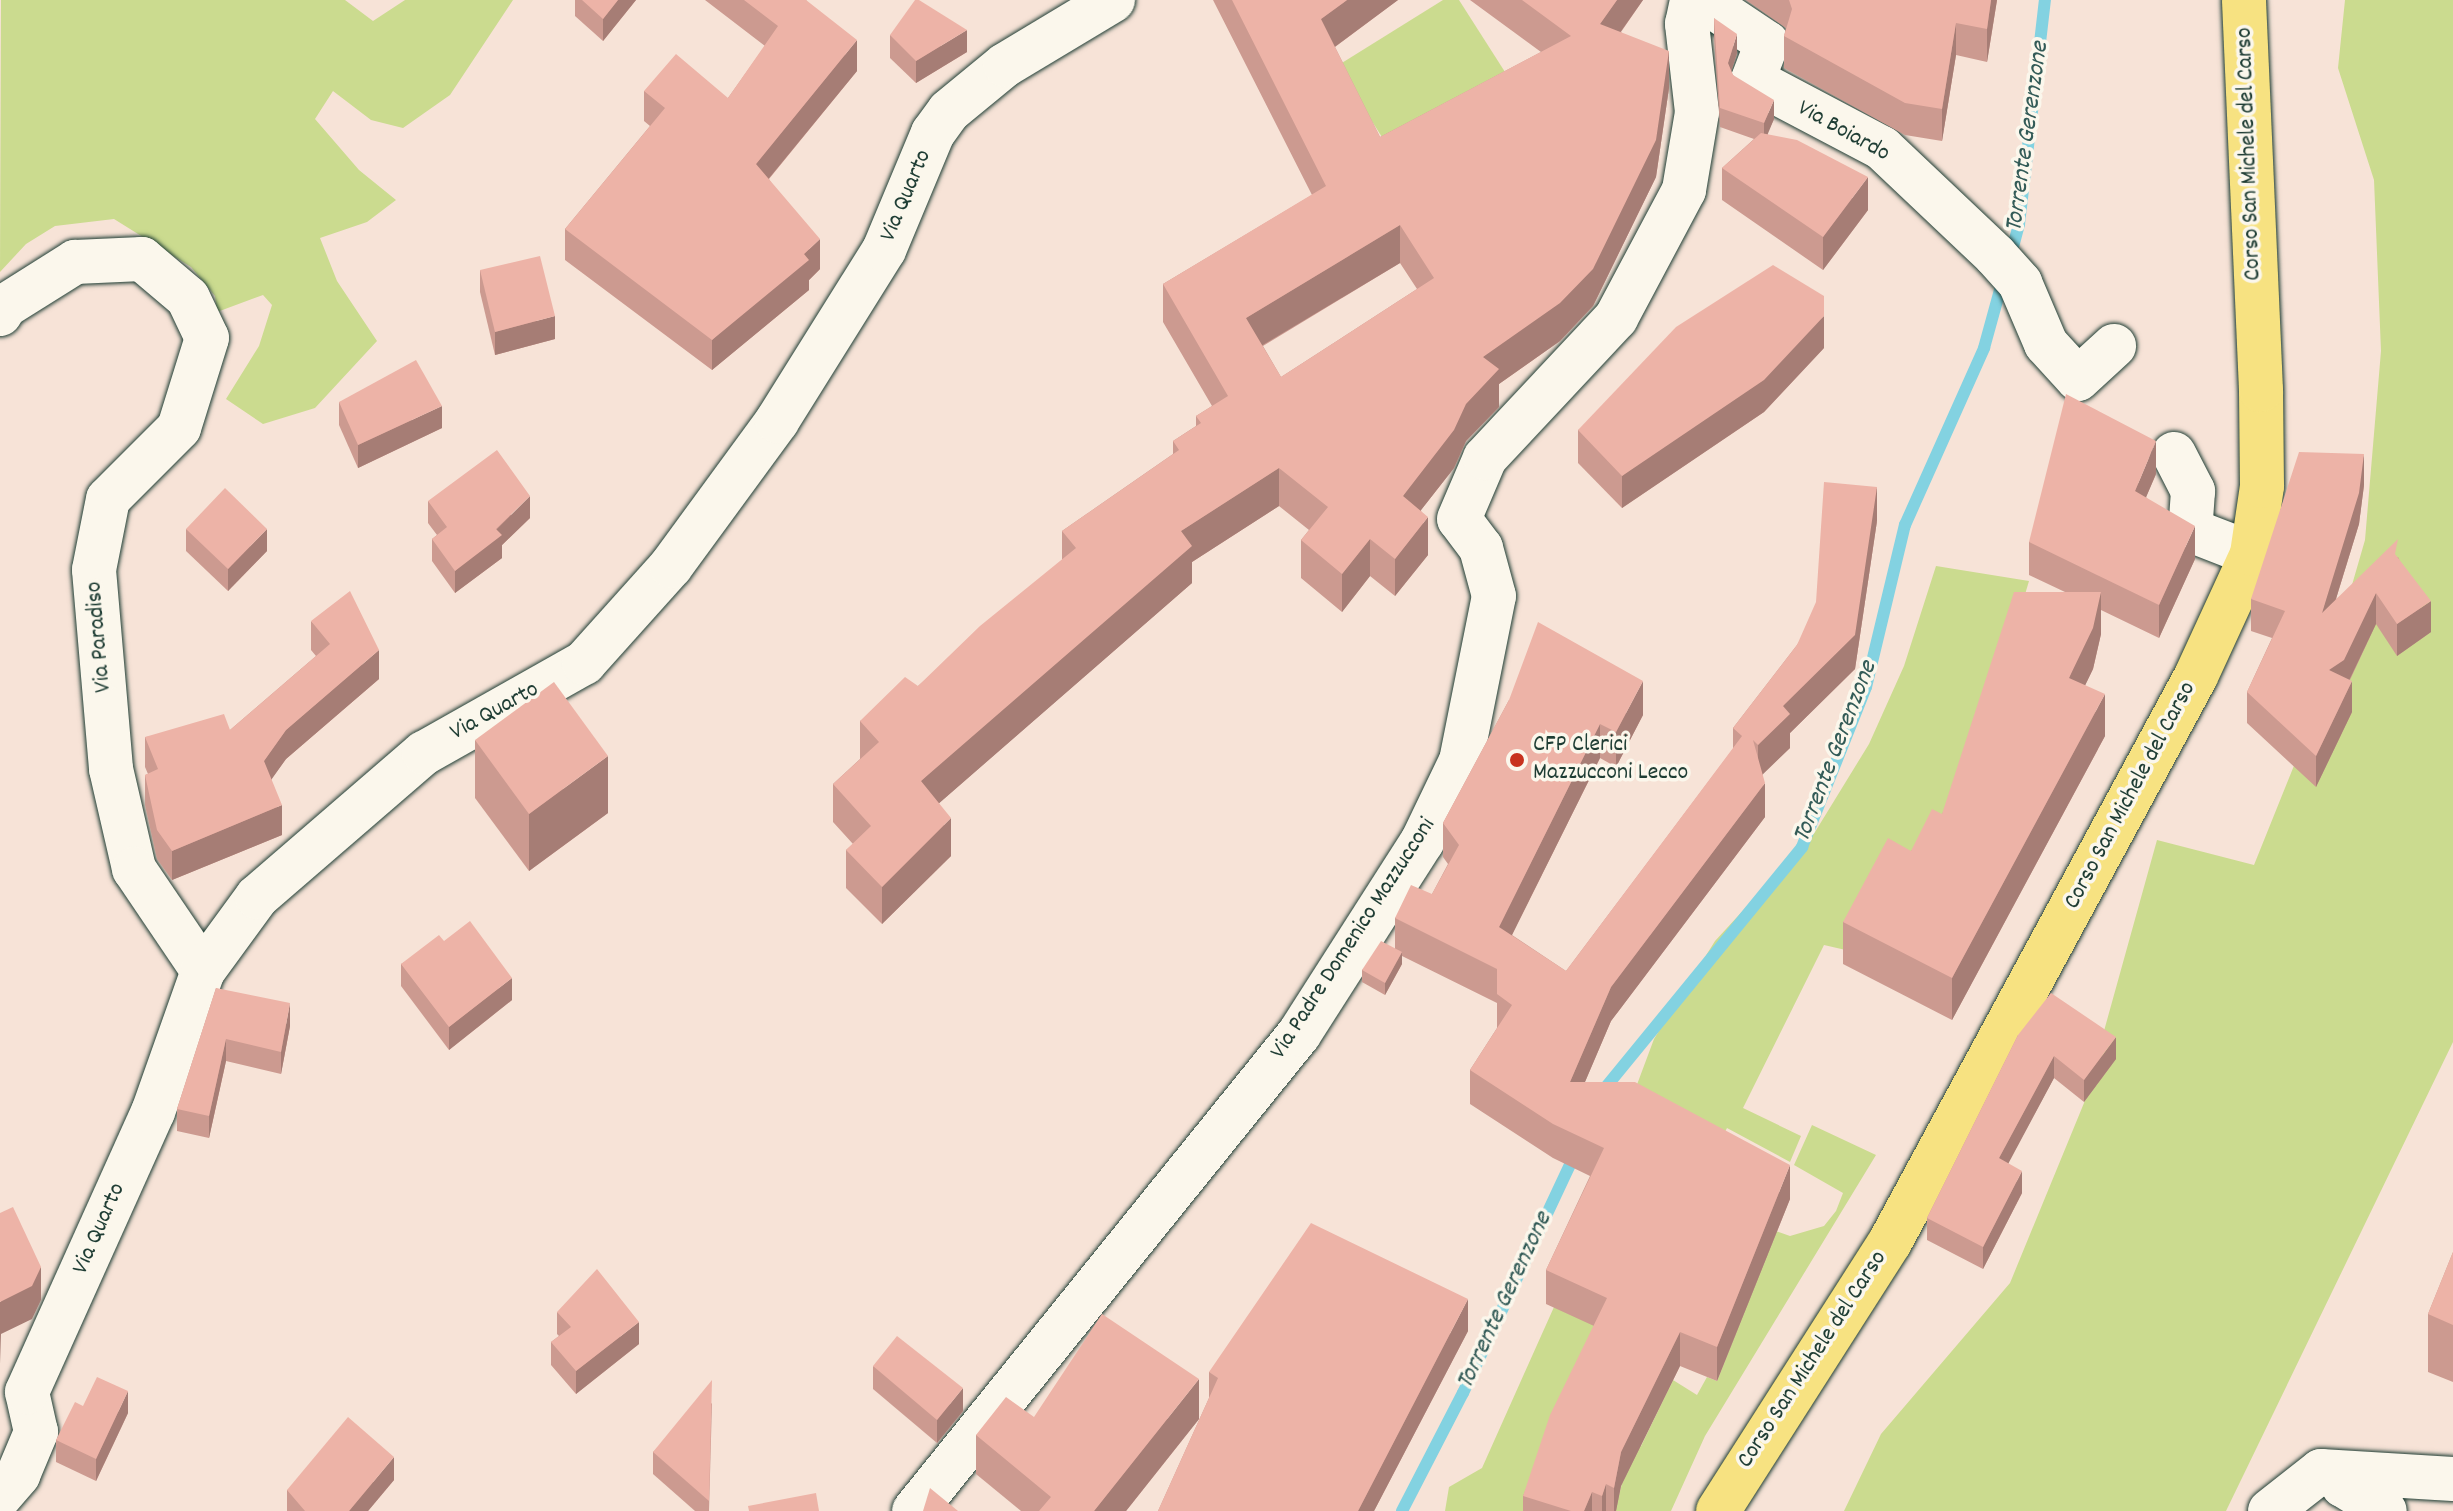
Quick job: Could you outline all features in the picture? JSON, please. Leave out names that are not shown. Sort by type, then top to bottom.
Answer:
[{"type":"main road","name":"Corso San Michele del Carso","points":[[1718,1511],[1890,1242],[2196,676],[2252,554],[2262,486],[2261,390],[2244,0]]},
{"type":"street","name":"Via Quarto","points":[[0,1496],[18,1475],[36,1432],[13,1398],[153,1112],[203,971],[257,897],[366,798],[424,753],[584,663],[671,566],[777,421],[884,250],[933,133],[949,111],[1005,65],[1113,0]]},
{"type":"street","name":"Via Boiardo","points":[[1707,7],[1767,43],[1753,80],[1882,148],[2008,269],[2046,344],[2078,379],[2114,346]]},
{"type":"street","name":"Via Padre Domenico Mazzucconi","points":[[914,1511],[1299,1034],[1422,842],[1461,761],[1494,596],[1481,548],[1459,519],[1485,458],[1616,318],[1684,190],[1697,112],[1687,24],[1707,7]]},
{"type":"street","name":"Via Paradiso","points":[[0,314],[5,306],[75,262],[142,259],[188,298],[207,338],[179,428],[108,499],[94,570],[111,769],[134,869],[203,971]]},
{"type":"street","points":[[2174,454],[2193,491],[2190,530],[2252,554]]},
{"type":"street","points":[[2270,1511],[2321,1471],[2453,1479]]},
{"type":"street","points":[[2339,1473],[2343,1485],[2385,1511]]},
{"type":"green space","points":[[1,0],[345,0],[373,21],[405,0],[513,0],[450,95],[403,128],[371,120],[333,91],[315,119],[359,170],[396,200],[367,222],[320,238],[337,281],[377,341],[315,408],[263,424],[226,399],[259,346],[272,305],[263,295],[217,312],[215,296],[191,267],[114,219],[55,226],[26,244],[0,272]]},
{"type":"green space","points":[[1443,0],[1459,0],[1505,72],[1387,145],[1337,66]]},
{"type":"green space","points":[[2345,0],[2453,0],[2453,1042],[2226,1511],[1844,1511],[1881,1434],[2010,1283],[2084,1103],[2157,840],[2254,865],[2314,716],[2365,540],[2381,351],[2374,180],[2338,68]]},
{"type":"green space","points":[[1936,566],[2029,581],[1964,800],[1850,951],[1824,945],[1743,1108],[1801,1136],[1790,1162],[1727,1128],[1531,1511],[1445,1511],[1449,1487],[1482,1468],[1554,1307],[1654,1039],[1715,941],[1815,832],[1869,744],[1904,666]]},
{"type":"green space","points":[[1812,1125],[1876,1155],[1705,1436],[1671,1511],[1615,1511],[1632,1443],[1641,1446],[1673,1380],[1697,1395],[1707,1377],[1717,1381],[1776,1231],[1790,1236],[1824,1226],[1836,1211],[1843,1193],[1794,1165]]},
{"type":"building","points":[[582,0],[618,0],[603,19]]},
{"type":"building","points":[[744,0],[806,0],[857,40],[756,164],[820,239],[804,254],[809,260],[712,340],[565,229],[665,108],[644,91],[676,54],[728,98],[778,26]]},
{"type":"building","points":[[915,0],[967,30],[916,61],[890,35]]},
{"type":"building","points":[[1232,0],[1347,0],[1321,19],[1380,137],[1571,36],[1522,0],[1617,0],[1600,24],[1669,51],[1656,140],[1593,269],[1560,303],[1483,357],[1499,369],[1466,404],[1454,430],[1403,496],[1428,517],[1395,559],[1370,539],[1342,574],[1301,540],[1328,507],[1279,468],[1181,531],[1192,546],[921,781],[951,818],[882,887],[846,850],[871,826],[833,784],[879,742],[860,721],[905,677],[918,686],[980,626],[1076,548],[1062,531],[1179,450],[1173,441],[1201,423],[1196,416],[1228,396],[1163,284],[1326,186]],"holes":[[[1400,225],[1434,278],[1281,377],[1246,318]]]},
{"type":"building","points":[[1789,0],[1991,0],[1987,29],[1956,23],[1942,109],[1905,103],[1784,36],[1792,9]]},
{"type":"building","points":[[1714,18],[1737,34],[1728,63],[1733,75],[1774,100],[1764,123],[1720,108]]},
{"type":"building","points":[[1761,133],[1797,140],[1868,177],[1823,237],[1722,168]]},
{"type":"building","points":[[540,256],[555,316],[495,332],[480,270]]},
{"type":"building","points":[[1773,265],[1824,296],[1824,316],[1764,380],[1622,476],[1578,430],[1676,327]]},
{"type":"building","points":[[416,360],[442,406],[358,445],[339,402]]},
{"type":"building","points":[[2066,394],[2156,441],[2135,491],[2195,526],[2159,605],[2029,542]]},
{"type":"building","points":[[497,450],[530,496],[496,529],[502,535],[455,571],[432,539],[447,527],[428,501]]},
{"type":"building","points":[[2299,452],[2364,454],[2359,493],[2322,613],[2398,539],[2395,554],[2431,601],[2397,624],[2376,593],[2344,660],[2329,670],[2352,681],[2316,756],[2247,692],[2285,611],[2251,599]]},
{"type":"building","points":[[1824,482],[1877,487],[1855,635],[1783,706],[1790,714],[1758,745],[1753,740],[1765,783],[1611,987],[1570,1082],[1635,1082],[1790,1165],[1717,1347],[1680,1332],[1621,1452],[1614,1488],[1606,1484],[1602,1496],[1592,1492],[1584,1511],[1571,1511],[1523,1496],[1550,1415],[1607,1298],[1546,1270],[1604,1148],[1553,1124],[1470,1070],[1512,1005],[1497,994],[1497,969],[1395,918],[1411,885],[1432,894],[1459,845],[1443,823],[1509,700],[1538,622],[1643,681],[1616,732],[1600,724],[1499,927],[1566,971],[1742,736],[1733,728],[1797,645],[1816,602]]},
{"type":"building","points":[[225,488],[267,529],[228,569],[186,529]]},
{"type":"building","points":[[350,591],[379,650],[286,730],[264,761],[282,805],[172,851],[157,830],[145,775],[158,769],[145,737],[224,714],[230,730],[330,644],[311,621]]},
{"type":"building","points":[[2014,592],[2101,592],[2093,628],[2069,678],[2105,694],[1952,978],[1843,922],[1888,838],[1911,851],[1932,809],[1942,814]]},
{"type":"building","points":[[554,682],[608,756],[529,814],[475,740]]},
{"type":"building","points":[[470,921],[512,978],[449,1027],[401,964],[439,935],[444,941]]},
{"type":"building","points":[[1381,941],[1402,952],[1385,983],[1362,970]]},
{"type":"building","points":[[216,988],[290,1003],[281,1052],[226,1039],[209,1116],[177,1109]]},
{"type":"building","points":[[2051,993],[2116,1037],[2084,1080],[2054,1056],[1999,1158],[2022,1171],[1983,1247],[1927,1218],[2018,1035]]},
{"type":"building","points":[[13,1207],[41,1267],[32,1286],[0,1302],[0,1213]]},
{"type":"building","points":[[1311,1223],[1468,1299],[1358,1511],[1158,1511],[1218,1378],[1209,1372]]},
{"type":"building","points":[[2453,1252],[2453,1325],[2428,1314]]},
{"type":"building","points":[[597,1269],[639,1322],[576,1371],[551,1342],[571,1327],[557,1312]]},
{"type":"building","points":[[1102,1314],[1199,1379],[1094,1511],[1039,1511],[1051,1497],[976,1435],[1006,1397],[1034,1417]]},
{"type":"building","points":[[897,1336],[963,1388],[937,1420],[873,1366]]},
{"type":"building","points":[[97,1377],[128,1391],[96,1459],[56,1440],[75,1402],[83,1406]]},
{"type":"building","points":[[712,1380],[709,1501],[653,1452]]},
{"type":"building","points":[[348,1417],[394,1457],[349,1511],[305,1511],[287,1490]]},
{"type":"building","points":[[930,1488],[958,1511],[923,1511]]},
{"type":"building","points":[[816,1493],[819,1511],[749,1511],[748,1506]]},
{"type":"waterway","name":"Torrente Gerenzone","points":[[2010,258],[2019,224],[2045,0]]},
{"type":"waterway","name":"Torrente Gerenzone","points":[[1601,1093],[1802,847],[1866,687],[1905,525],[1984,348],[2003,279]]},
{"type":"waterway","name":"Torrente Gerenzone","points":[[1402,1511],[1463,1393],[1575,1154]]},
{"type":"place","name":"CFP Clerici Mazzucconi Lecco","points":[[1517,760]]}]
